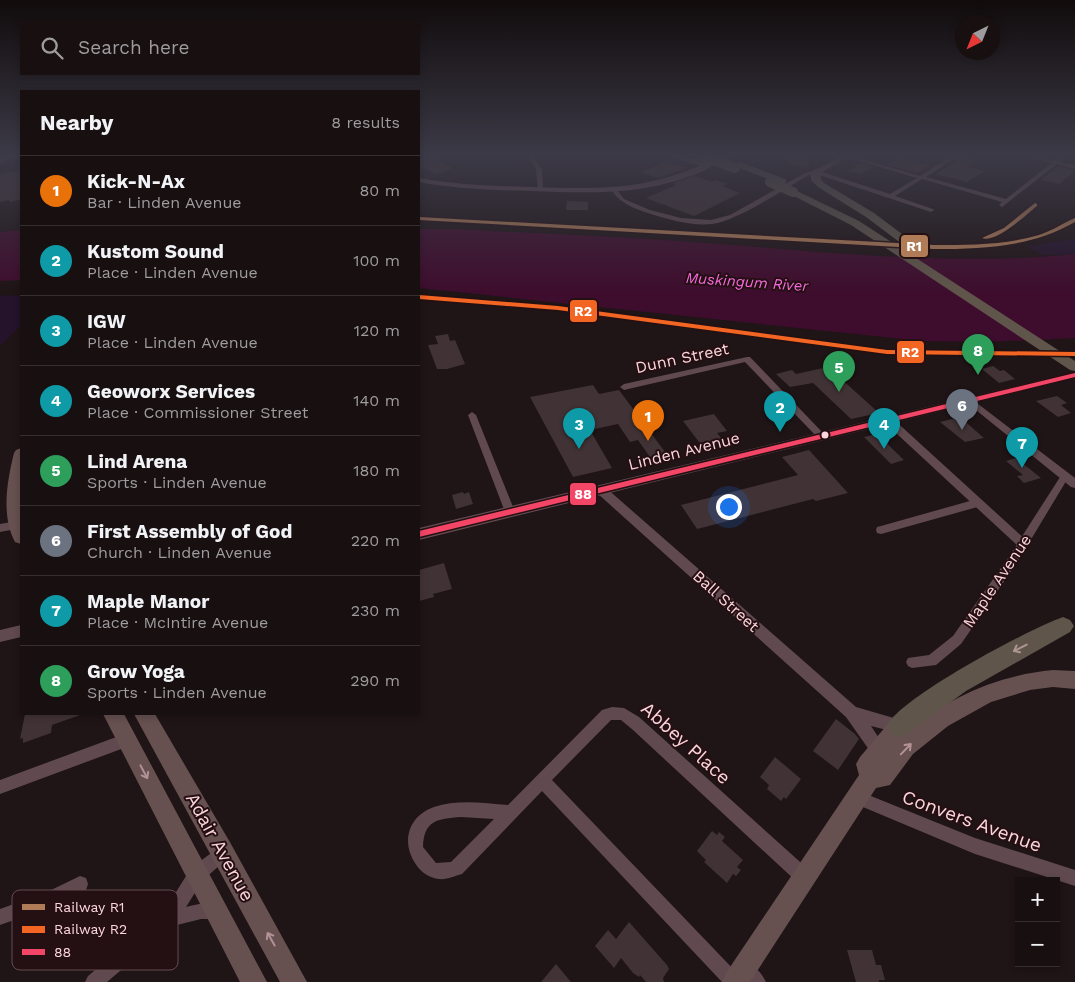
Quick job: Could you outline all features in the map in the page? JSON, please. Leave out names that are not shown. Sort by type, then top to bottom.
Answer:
[{"type":"highway","points":[[812,200],[855,223],[887,236],[929,260],[1075,357]]},
{"type":"highway","points":[[846,200],[870,214],[887,236],[1075,367]]},
{"type":"highway","points":[[899,726],[930,700],[982,668],[1063,626]]},
{"type":"main road","name":"Linden Avenue","points":[[420,534],[1075,375]]},
{"type":"main road","points":[[19,532],[15,497],[16,475],[20,457]]},
{"type":"main road","points":[[870,776],[882,777],[907,747],[936,722],[954,710],[988,694],[1017,684],[1040,680],[1075,680]]},
{"type":"main road","name":"Adair Avenue","points":[[114,715],[254,982]]},
{"type":"main road","name":"Adair Avenue","points":[[145,715],[224,852],[294,982]]},
{"type":"main road","points":[[742,979],[803,876],[870,776],[867,764],[899,726]]},
{"type":"street","points":[[623,200],[681,220],[700,223],[723,220],[761,200]]},
{"type":"street","points":[[902,200],[932,210]]},
{"type":"street","points":[[990,200],[1003,204],[1008,200]]},
{"type":"street","name":"Dunn Street","points":[[624,387],[748,360],[822,436]]},
{"type":"street","points":[[968,400],[1075,484]]},
{"type":"street","points":[[472,414],[510,512]]},
{"type":"street","points":[[888,419],[1023,544]]},
{"type":"street","name":"Maple Avenue","points":[[912,662],[932,661],[957,640],[1023,544],[1065,476]]},
{"type":"street","name":"Ball Street","points":[[601,490],[851,712],[878,749]]},
{"type":"street","points":[[881,530],[977,502]]},
{"type":"street","points":[[0,528],[19,532]]},
{"type":"street","points":[[0,636],[20,631]]},
{"type":"street","name":"Abbey Place","points":[[510,813],[469,809],[442,812],[429,816],[420,825],[415,849],[423,863],[436,872],[446,872],[456,868],[543,781],[607,714],[615,712],[626,715],[803,876]]},
{"type":"street","name":"Ball Street","points":[[851,712],[876,721],[899,726]]},
{"type":"street","points":[[0,787],[127,740]]},
{"type":"street","points":[[543,781],[742,979]]},
{"type":"street","name":"Convers Avenue","points":[[856,797],[975,846],[1075,878]]},
{"type":"street","points":[[178,905],[197,874],[224,852]]},
{"type":"street","points":[[68,890],[80,884]]},
{"type":"street","points":[[178,917],[201,911],[217,911]]},
{"type":"street","points":[[0,917],[12,913]]},
{"type":"street","points":[[94,982],[108,970]]},
{"type":"shaded area","points":[[1075,238],[1075,254],[1044,255],[1027,247]]},
{"type":"shaded area","points":[[20,295],[20,326],[0,346],[0,296]]},
{"type":"water","name":"Muskingum River","points":[[420,229],[654,239],[898,257],[987,259],[1075,254],[1075,338],[986,342],[922,341],[420,288]]},
{"type":"water","points":[[20,230],[20,280],[0,281],[0,232]]},
{"type":"building","points":[[0,200],[18,200],[10,202],[9,200],[0,202]]},
{"type":"building","points":[[651,200],[726,200],[694,216]]},
{"type":"building","points":[[567,201],[588,202],[588,210],[566,210]]},
{"type":"building","points":[[448,334],[450,341],[455,340],[465,364],[447,369],[437,369],[428,345],[438,344],[435,336]]},
{"type":"building","points":[[993,366],[1000,371],[1004,370],[1015,379],[999,383],[982,369]]},
{"type":"building","points":[[828,367],[879,413],[851,419],[813,383],[790,387],[776,374],[792,370],[796,374]]},
{"type":"building","points":[[593,385],[599,394],[619,390],[668,456],[652,460],[638,440],[630,442],[618,424],[590,430],[612,468],[573,477],[530,397]]},
{"type":"building","points":[[1057,396],[1067,403],[1061,405],[1071,413],[1058,417],[1036,401]]},
{"type":"building","points":[[714,414],[727,431],[717,433],[724,441],[702,446],[683,421]]},
{"type":"building","points":[[960,417],[984,438],[965,442],[940,422]]},
{"type":"building","points":[[877,434],[904,460],[891,464],[864,437]]},
{"type":"building","points":[[809,450],[848,493],[816,501],[813,499],[697,529],[681,505],[798,475],[782,457]]},
{"type":"building","points":[[1016,458],[1041,478],[1024,483],[1017,476],[1023,475],[1006,461]]},
{"type":"building","points":[[463,492],[464,494],[469,492],[473,504],[456,509],[452,495]]},
{"type":"building","points":[[444,563],[452,589],[433,594],[434,597],[420,601],[420,570]]},
{"type":"building","points":[[25,715],[80,715],[52,725],[51,733],[23,743],[23,738],[20,739]]},
{"type":"building","points":[[836,719],[859,739],[838,770],[813,751]]},
{"type":"building","points":[[775,757],[801,779],[786,799],[784,797],[781,801],[767,789],[769,785],[760,777]]},
{"type":"building","points":[[712,831],[717,835],[719,832],[725,837],[722,841],[743,860],[737,867],[741,870],[736,876],[733,874],[727,883],[704,862],[706,860],[697,851]]},
{"type":"building","points":[[629,922],[667,965],[669,969],[663,978],[664,982],[646,982],[640,975],[639,977],[633,973],[621,958],[614,968],[595,946],[608,930],[616,939]]},
{"type":"building","points":[[847,950],[872,950],[876,965],[881,965],[885,980],[879,980],[879,982],[856,982]]},
{"type":"building","points":[[556,964],[571,982],[541,982]]},
{"type":"rail line","name":"R1","points":[[985,238],[1006,229],[1035,205]]},
{"type":"rail line","name":"R1","points":[[420,218],[934,247],[1007,244],[1043,236],[1075,220]]},
{"type":"rail line","name":"R2","points":[[420,297],[558,308],[887,352],[1075,354]]},
{"type":"transit line","name":"88","points":[[420,534],[1075,375]]},
{"type":"place","name":"Grow Yoga","points":[[978,375]]},
{"type":"place","name":"Lind Arena","points":[[839,392]]},
{"type":"place","name":"First Assembly of God","points":[[962,430]]},
{"type":"place","name":"Kustom Sound","points":[[780,432]]},
{"type":"place","name":"Kick-N-Ax","points":[[648,441]]},
{"type":"place","name":"IGW","points":[[579,449]]},
{"type":"place","name":"Geoworx Services","points":[[884,449]]},
{"type":"place","name":"Maple Manor","points":[[1022,468]]}]
